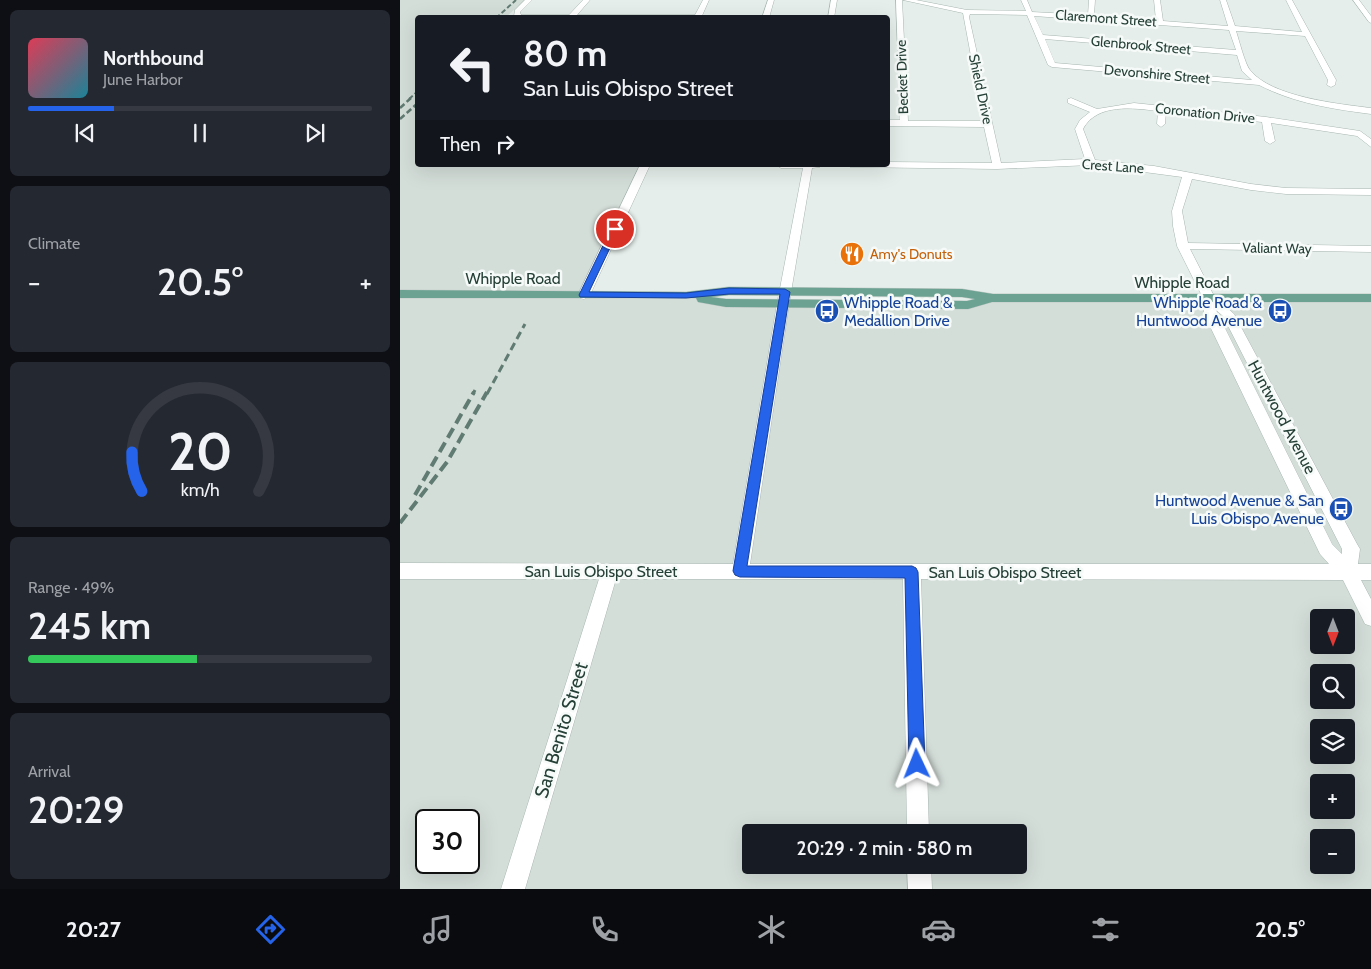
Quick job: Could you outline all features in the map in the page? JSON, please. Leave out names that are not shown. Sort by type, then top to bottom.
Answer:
[{"type":"main road","name":"Whipple Road","points":[[400,294],[686,296],[726,303],[784,298],[968,305],[993,298],[1371,298]]},
{"type":"street","points":[[518,15],[515,13],[529,0]]},
{"type":"street","points":[[573,15],[587,0]]},
{"type":"street","points":[[698,15],[706,0]]},
{"type":"street","points":[[766,15],[771,0]]},
{"type":"street","points":[[832,15],[834,0]]},
{"type":"street","name":"Becket Drive","points":[[899,0],[904,123]]},
{"type":"street","name":"Claremont Street","points":[[906,0],[967,12],[1091,17],[1307,34]]},
{"type":"street","points":[[934,5],[942,0]]},
{"type":"street","points":[[1024,0],[1041,37]]},
{"type":"street","points":[[1091,17],[1092,0]]},
{"type":"street","points":[[1156,0],[1160,22]]},
{"type":"street","points":[[1223,0],[1246,71],[1261,83],[1286,94],[1325,105],[1371,111]]},
{"type":"street","points":[[1289,0],[1332,80],[1331,86]]},
{"type":"street","points":[[1359,2],[1371,21]]},
{"type":"street","name":"Shield Drive","points":[[967,12],[966,17],[997,166]]},
{"type":"street","name":"Glenbrook Street","points":[[1041,37],[1241,53]]},
{"type":"street","name":"Devonshire Street","points":[[1041,37],[1052,65],[1261,83]]},
{"type":"street","points":[[1072,101],[1097,112]]},
{"type":"street","name":"Coronation Drive","points":[[1091,162],[1079,129],[1083,120],[1097,112],[1114,107],[1127,106],[1162,108],[1266,120],[1360,134],[1371,144]]},
{"type":"street","points":[[1161,124],[1162,108]]},
{"type":"street","points":[[1266,120],[1270,141]]},
{"type":"street","points":[[890,124],[989,124]]},
{"type":"street","name":"Crest Lane","points":[[890,165],[997,166],[1091,162],[1154,169],[1251,187],[1286,191],[1371,192]]},
{"type":"street","points":[[584,295],[644,167]]},
{"type":"street","points":[[740,571],[784,298],[808,167]]},
{"type":"street","name":"Huntwood Avenue","points":[[1188,175],[1177,211],[1178,226],[1183,246],[1209,298],[1210,314],[1326,549],[1348,572],[1371,618]]},
{"type":"street","name":"Valiant Way","points":[[1183,246],[1371,249]]},
{"type":"street","name":"Huntwood Avenue","points":[[1209,298],[1228,314],[1351,549],[1348,572]]},
{"type":"street","name":"San Luis Obispo Street","points":[[400,571],[1371,572]]},
{"type":"street","name":"San Benito Street","points":[[513,889],[610,571]]},
{"type":"street","points":[[912,572],[918,824]]},
{"type":"street","points":[[919,874],[920,889]]},
{"type":"shaded area","points":[[400,0],[525,0],[508,15],[415,15],[415,167],[644,167],[584,294],[686,296],[726,303],[967,305],[993,298],[1371,298],[1371,889],[400,889]]},
{"type":"railway","points":[[499,15],[516,0]]},
{"type":"railway","points":[[409,99],[415,94]]},
{"type":"railway","points":[[400,108],[411,98]]},
{"type":"railway","points":[[400,119],[415,106]]},
{"type":"railway","points":[[487,394],[525,324]]},
{"type":"railway","points":[[415,495],[474,392]]},
{"type":"railway","points":[[400,523],[447,462],[487,392]]},
{"type":"place","name":"Amy's Donuts","points":[[852,254]]},
{"type":"place","name":"Whipple Road & Medallion Drive","points":[[827,311]]},
{"type":"place","name":"Whipple Road & Huntwood Avenue","points":[[1280,311]]},
{"type":"place","name":"Huntwood Avenue & San Luis Obispo Avenue","points":[[1341,509]]},
{"type":"route","points":[[615,229],[584,295],[686,296],[729,291],[785,292],[740,571],[912,572],[917,764]]}]
